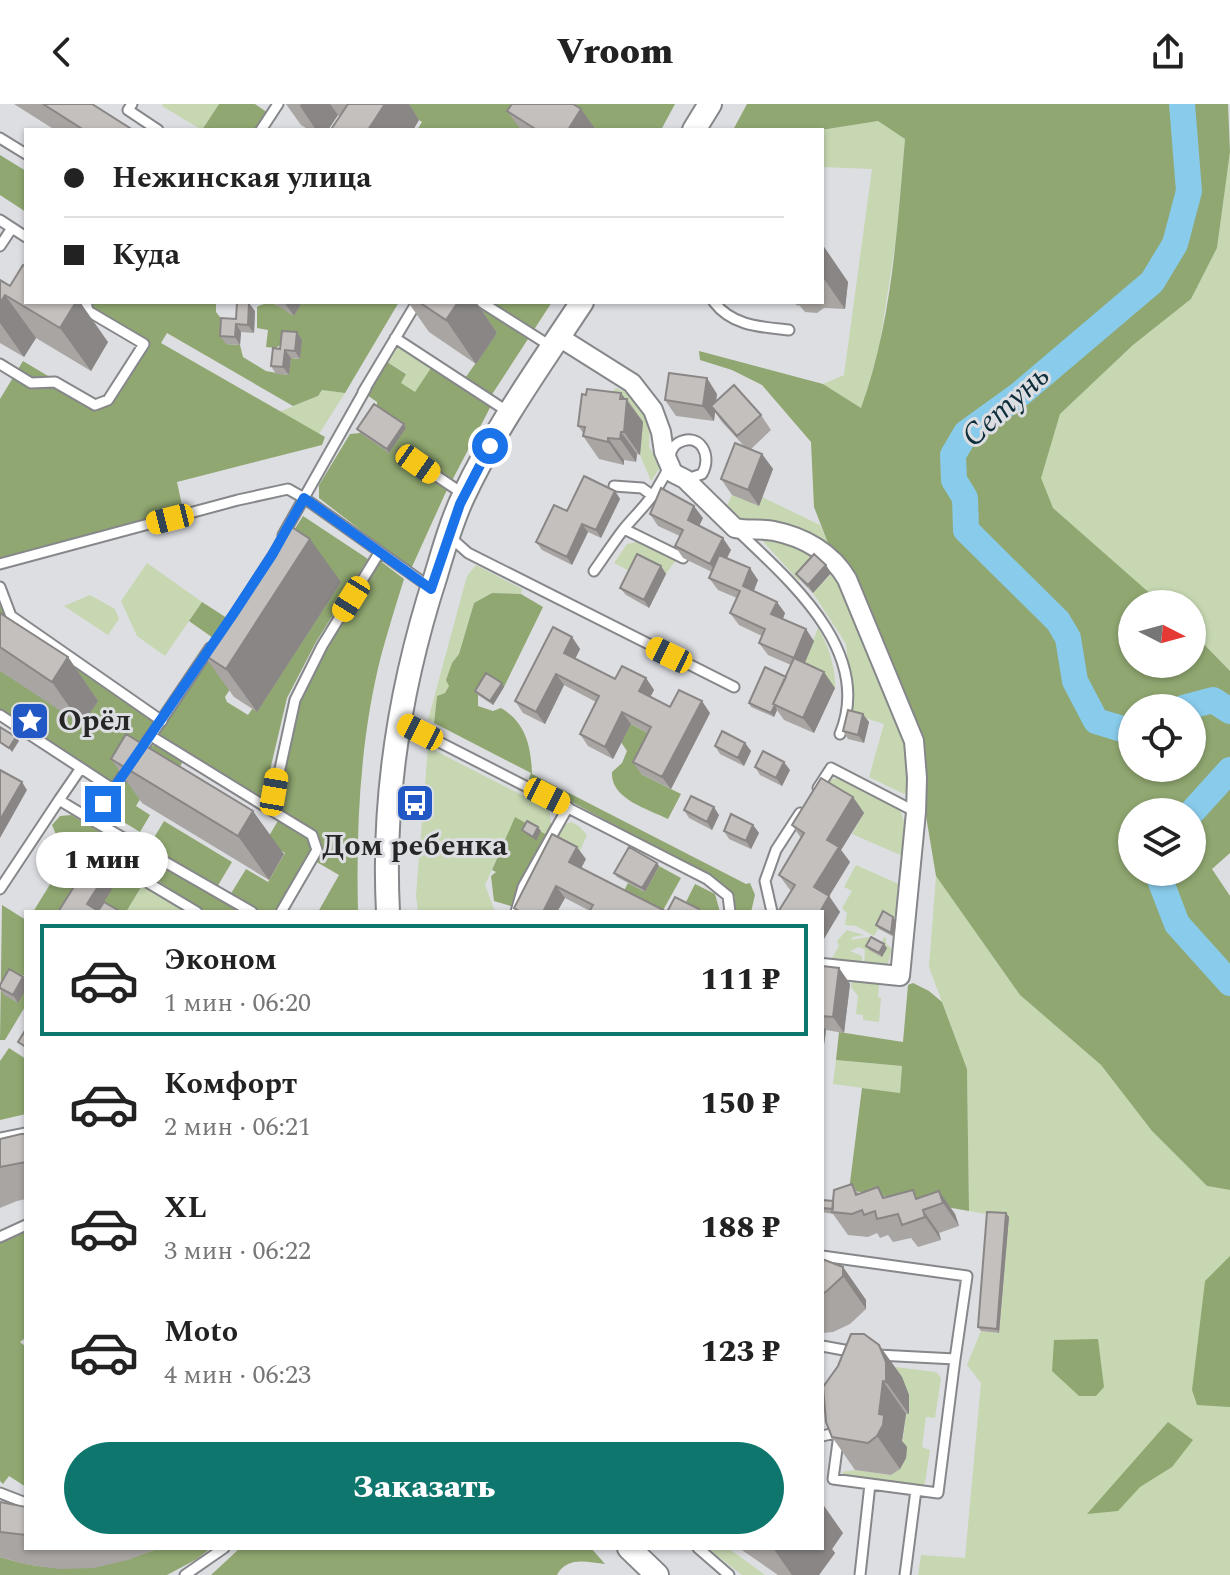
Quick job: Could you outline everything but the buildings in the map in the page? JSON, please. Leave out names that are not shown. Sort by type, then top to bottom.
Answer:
[{"type":"street","points":[[695,128],[710,104]]},
{"type":"street","points":[[388,910],[390,802],[400,722],[415,645],[431,589],[465,495],[510,413],[581,304]]},
{"type":"street","points":[[555,342],[632,383],[653,410],[670,466],[678,477],[685,479],[735,528],[775,531],[812,545],[839,565],[847,579],[914,741],[916,812],[900,976],[824,968]]},
{"type":"street","points":[[631,1550],[657,1575]]},
{"type":"lane","points":[[132,104],[128,110],[155,128]]},
{"type":"lane","points":[[262,128],[274,106]]},
{"type":"lane","points":[[0,138],[24,153]]},
{"type":"lane","points":[[0,220],[24,236]]},
{"type":"lane","points":[[0,246],[12,228]]},
{"type":"lane","points":[[0,364],[31,383],[55,382],[95,405],[108,400],[144,344],[88,311],[86,304]]},
{"type":"lane","points":[[279,543],[416,304]]},
{"type":"lane","points":[[485,304],[555,342]]},
{"type":"lane","points":[[716,304],[720,310],[749,326],[789,330]]},
{"type":"lane","points":[[395,338],[510,413]]},
{"type":"lane","points":[[594,571],[653,496],[670,466],[672,449],[679,442],[688,440],[697,442],[708,457],[702,474],[694,479],[685,479]]},
{"type":"lane","points":[[402,453],[465,495]]},
{"type":"lane","points":[[614,486],[642,488],[653,496]]},
{"type":"lane","points":[[0,564],[288,489],[431,589]]},
{"type":"lane","points":[[735,528],[803,593],[823,622],[843,663],[849,714],[840,734]]},
{"type":"lane","points":[[624,529],[683,558]]},
{"type":"lane","points":[[449,536],[468,553],[734,687]]},
{"type":"lane","points":[[271,810],[295,700],[322,646],[379,553]]},
{"type":"lane","points":[[0,587],[11,616],[162,721]]},
{"type":"lane","points":[[92,820],[216,640]]},
{"type":"lane","points":[[0,715],[113,789]]},
{"type":"lane","points":[[400,722],[707,879],[728,896],[730,910]]},
{"type":"lane","points":[[151,736],[312,835],[317,850],[282,910]]},
{"type":"lane","points":[[0,889],[81,768]]},
{"type":"lane","points":[[815,791],[831,768],[916,812]]},
{"type":"lane","points":[[59,800],[248,910]]},
{"type":"lane","points":[[772,910],[765,881],[776,850],[807,803]]},
{"type":"lane","points":[[517,910],[523,887],[568,807]]},
{"type":"lane","points":[[118,836],[105,857],[194,910]]},
{"type":"lane","points":[[0,1138],[24,1133]]},
{"type":"lane","points":[[0,1237],[24,1226]]},
{"type":"lane","points":[[824,1256],[967,1276],[938,1493],[833,1479],[840,1427],[824,1435]]},
{"type":"lane","points":[[824,1346],[872,1355],[955,1359]]},
{"type":"lane","points":[[860,1575],[870,1484]]},
{"type":"lane","points":[[905,1575],[916,1490]]},
{"type":"lane","points":[[0,1493],[24,1502]]},
{"type":"lane","points":[[185,1575],[221,1550]]},
{"type":"lane","points":[[700,1550],[729,1575]]},
{"type":"green space","points":[[163,104],[219,104],[203,128]]},
{"type":"green space","points":[[219,104],[255,104],[271,115],[262,128],[203,128]]},
{"type":"green space","points":[[395,104],[675,104],[662,128],[418,128],[422,122]]},
{"type":"green space","points":[[747,104],[1228,104],[1230,152],[1217,248],[1191,299],[1133,345],[1060,414],[1041,478],[1053,508],[1146,590],[1118,590],[1118,678],[1206,678],[1206,646],[1230,671],[1230,853],[1212,869],[1230,896],[1230,1190],[1207,1186],[1152,1131],[1101,1065],[1020,995],[936,876],[920,780],[814,507],[811,442],[762,385],[732,370],[700,360],[699,351],[823,384],[861,408],[880,343],[886,309],[905,139],[878,121],[824,130],[734,128]]},
{"type":"green space","points":[[878,121],[905,139],[896,239],[879,348],[862,409],[823,384],[844,375],[872,169],[824,167],[824,130]]},
{"type":"green space","points":[[1230,152],[1230,671],[1206,646],[1206,590],[1144,590],[1053,508],[1040,478],[1060,414],[1133,345],[1191,299],[1217,248]]},
{"type":"green space","points":[[0,155],[24,170],[24,211],[0,195]]},
{"type":"green space","points":[[86,304],[216,304],[216,312],[227,326],[226,344],[240,345],[243,357],[266,371],[288,375],[291,358],[300,359],[288,339],[276,348],[266,347],[268,330],[257,328],[257,307],[274,304],[293,315],[301,304],[398,304],[345,393],[322,390],[318,396],[293,406],[167,333],[161,343],[325,437],[322,445],[177,482],[183,510],[0,558],[0,399],[23,361],[95,404],[108,398],[144,345],[88,311]]},
{"type":"green space","points":[[455,304],[551,304],[489,399],[493,402],[445,494],[411,569],[319,498],[319,485],[350,434],[360,433],[377,408],[377,402],[367,395],[387,362],[406,374],[401,383],[415,392],[435,362],[463,381],[497,333]]},
{"type":"green space","points":[[400,341],[435,362],[415,393],[400,383],[406,373],[387,362]]},
{"type":"green space","points":[[616,388],[632,395],[650,418],[649,447],[661,466],[651,481],[640,455],[600,403]]},
{"type":"green space","points":[[322,390],[345,393],[319,434],[279,412],[318,396]]},
{"type":"green space","points":[[732,495],[758,505],[762,497],[820,525],[830,547],[742,523],[724,512]]},
{"type":"green space","points":[[303,516],[368,559],[316,642],[287,698],[271,766],[267,802],[158,735],[212,655],[240,674],[225,697],[227,702],[248,715],[340,583],[279,554]]},
{"type":"green space","points":[[759,537],[818,557],[799,581]]},
{"type":"green space","points":[[637,542],[676,560],[666,574],[643,562],[637,575],[614,563],[627,544]]},
{"type":"green space","points":[[379,560],[404,579],[381,656],[368,719],[359,816],[358,910],[319,910],[339,875],[315,861],[322,849],[315,831],[275,807],[296,703]]},
{"type":"green space","points":[[147,563],[202,602],[165,656],[137,636],[121,601]]},
{"type":"green space","points":[[476,565],[522,589],[521,594],[492,593],[474,603],[459,654],[452,663],[447,680],[449,686],[445,693],[437,696],[434,723],[428,720],[467,576]]},
{"type":"green space","points":[[834,571],[840,577],[907,740],[912,788],[904,794],[869,777],[884,724],[853,714],[846,644],[813,593]]},
{"type":"green space","points":[[0,587],[11,616],[162,721],[113,789],[0,715]]},
{"type":"green space","points":[[492,593],[521,594],[543,607],[504,687],[478,695],[478,706],[493,711],[501,708],[522,728],[532,774],[746,884],[750,883],[755,895],[751,910],[735,910],[735,897],[704,873],[529,779],[531,773],[434,723],[437,696],[445,693],[449,686],[446,680],[459,654],[474,603]]},
{"type":"green space","points":[[90,595],[115,609],[119,619],[108,635],[64,606]]},
{"type":"green space","points":[[202,602],[230,620],[216,640],[189,621]]},
{"type":"green space","points":[[818,628],[831,656],[835,688],[802,669]]},
{"type":"green space","points":[[631,724],[659,739],[641,774],[681,794],[668,819],[632,802],[617,789],[613,781],[612,772],[622,763],[627,751],[621,742]]},
{"type":"green space","points":[[159,745],[184,760],[172,779],[157,771],[136,806],[150,815],[140,832],[112,815],[111,804],[147,746]]},
{"type":"green space","points":[[428,747],[549,809],[551,823],[545,835],[515,818],[485,885],[494,910],[418,910],[416,895]]},
{"type":"green space","points":[[840,778],[900,809],[906,828],[905,857],[852,834],[864,813],[824,790],[830,779]]},
{"type":"green space","points":[[71,815],[106,835],[108,846],[102,859],[143,884],[127,910],[34,910],[71,850],[58,839],[52,825],[60,816]]},
{"type":"green space","points":[[515,817],[545,834],[551,823],[554,830],[517,908],[494,901],[491,876],[496,872],[492,870]]},
{"type":"green space","points":[[279,819],[309,838],[311,851],[278,910],[255,910],[230,895],[246,869],[268,882],[285,853],[266,841]]},
{"type":"green space","points":[[164,821],[232,862],[217,887],[149,846]]},
{"type":"green space","points":[[571,822],[587,835],[578,855],[555,842],[566,824]]},
{"type":"green space","points":[[118,836],[240,910],[201,910],[120,855],[112,845]]},
{"type":"green space","points":[[856,865],[901,885],[896,921],[886,915],[874,936],[856,926],[845,925],[847,913],[842,908],[852,891],[844,887]]},
{"type":"green space","points":[[659,866],[681,878],[663,910],[621,896],[628,883],[645,892]]},
{"type":"green space","points":[[936,876],[1020,995],[1101,1065],[1152,1131],[1207,1186],[1230,1190],[1230,1575],[918,1575],[921,1555],[965,1558],[981,1383],[967,1365],[981,1331],[999,1333],[1009,1218],[969,1211],[967,1069],[929,967]]},
{"type":"green space","points":[[143,884],[185,910],[127,910]]},
{"type":"green space","points":[[695,884],[715,894],[719,910],[686,910],[683,908]]},
{"type":"green space","points":[[2,905],[24,919],[24,975],[14,977],[24,987],[24,1008],[5,1040],[0,1040]]},
{"type":"green space","points":[[847,930],[864,935],[851,940],[868,937],[882,957],[887,948],[881,945],[886,938],[886,944],[892,949],[887,967],[864,967],[865,950],[859,947],[850,951],[862,956],[862,967],[829,963],[839,946],[837,941]]},
{"type":"green space","points":[[852,981],[879,984],[879,1022],[863,1020],[863,1015],[856,1014],[858,996],[851,987]]},
{"type":"green space","points":[[913,983],[942,1002],[967,1069],[969,1211],[849,1190],[862,1088],[900,1093],[902,1066],[836,1060],[839,1032],[903,1042],[908,985]]},
{"type":"green space","points":[[9,1048],[24,1058],[24,1114],[0,1120],[0,1061]]},
{"type":"green space","points":[[836,1060],[902,1066],[900,1093],[833,1084]]},
{"type":"green space","points":[[24,1226],[24,1339],[20,1342],[24,1345],[24,1486],[9,1476],[3,1484],[0,1481],[0,1237]]},
{"type":"green space","points":[[1230,1256],[1230,1407],[1197,1405],[1192,1390],[1205,1281]]},
{"type":"green space","points":[[1098,1339],[1104,1387],[1096,1396],[1079,1396],[1052,1371],[1054,1340]]},
{"type":"green space","points":[[887,1366],[936,1372],[941,1378],[935,1418],[926,1417],[922,1447],[930,1450],[925,1483],[916,1490],[850,1482],[842,1472],[855,1470],[891,1475],[902,1447],[908,1414]]},
{"type":"green space","points":[[1168,1422],[1193,1440],[1172,1467],[1140,1487],[1118,1511],[1087,1514]]},
{"type":"green space","points":[[153,1550],[208,1550],[167,1575],[0,1575],[0,1557],[40,1566],[80,1568]]},
{"type":"green space","points":[[238,1550],[593,1550],[605,1564],[572,1563],[557,1575],[211,1575]]},
{"type":"green space","points":[[710,1550],[731,1550],[765,1575],[742,1575]]},
{"type":"waterway","name":"Сетунь","points":[[1118,728],[1096,721],[1075,681],[1068,638],[1058,621],[966,530],[965,498],[954,480],[953,455],[966,433],[1020,394],[1152,282],[1175,244],[1189,191],[1182,104]]},
{"type":"waterway","name":"Сетунь","points":[[1206,702],[1213,700],[1230,711]]},
{"type":"waterway","name":"Сетунь","points":[[1205,798],[1230,770]]},
{"type":"waterway","name":"Сетунь","points":[[1162,886],[1177,924],[1230,983]]},
{"type":"place","name":"Орёл","points":[[30,721]]},
{"type":"place","name":"Дом ребенка","points":[[415,803]]},
{"type":"route","points":[[103,804],[234,613],[304,498],[431,589],[460,504],[490,446]]}]
